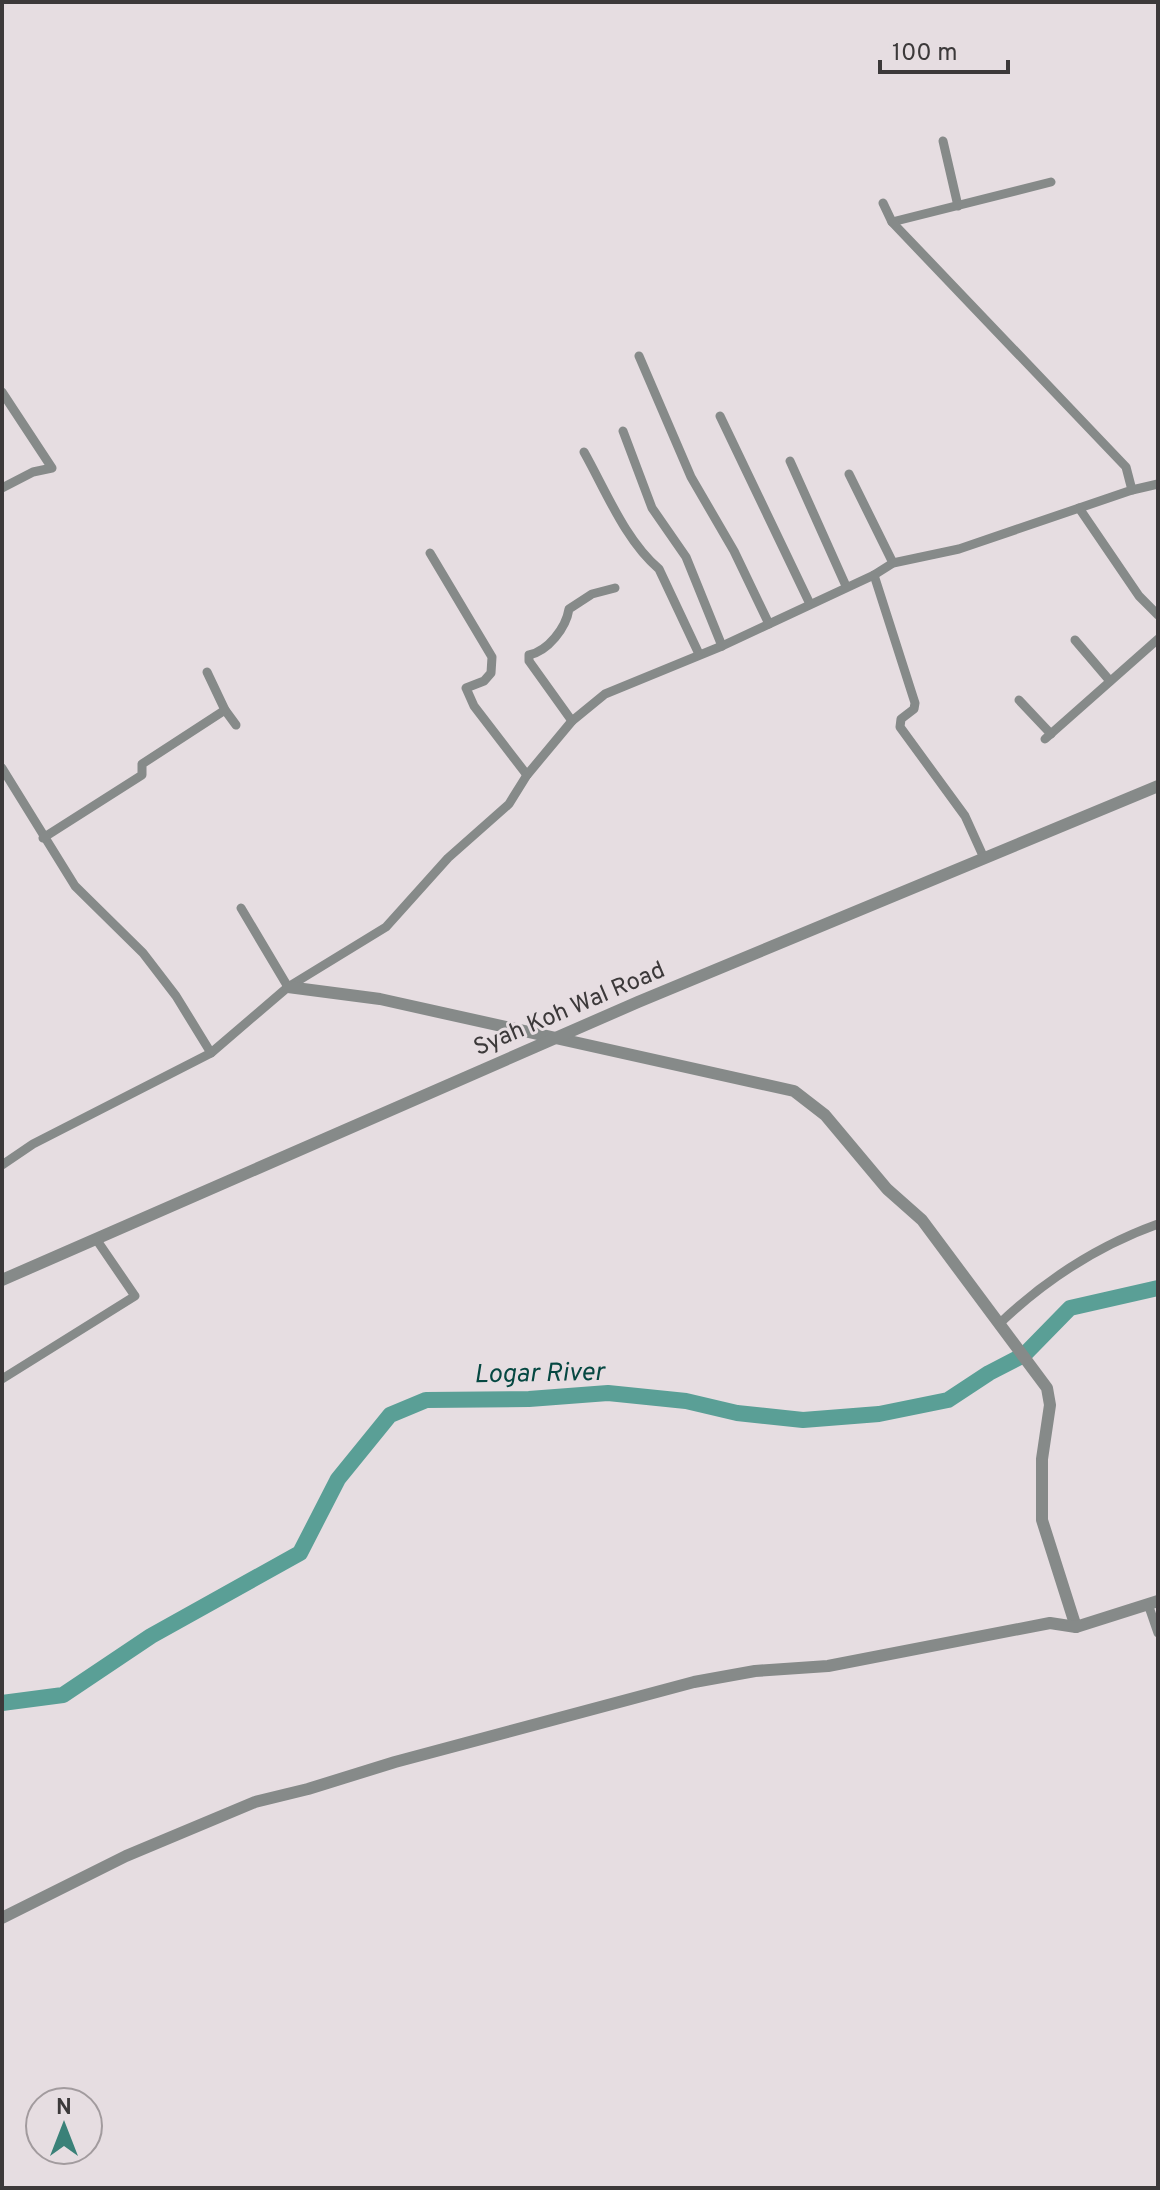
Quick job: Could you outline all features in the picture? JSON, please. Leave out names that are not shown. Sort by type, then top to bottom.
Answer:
[{"type":"street","points":[[943,141],[958,206]]},
{"type":"street","points":[[892,222],[1051,182]]},
{"type":"street","points":[[883,203],[892,222],[1126,467],[1132,490]]},
{"type":"street","points":[[639,356],[691,477],[734,551],[769,624]]},
{"type":"street","points":[[2,392],[52,468],[33,472],[2,488]]},
{"type":"street","points":[[720,416],[810,604]]},
{"type":"street","points":[[623,431],[652,508],[686,557],[722,646]]},
{"type":"street","points":[[584,452],[628,531],[649,561],[659,569],[699,654]]},
{"type":"street","points":[[790,461],[846,586]]},
{"type":"street","points":[[849,474],[893,563]]},
{"type":"street","points":[[2,1165],[33,1144],[211,1053],[288,987],[386,927],[448,858],[509,804],[527,775],[572,721],[605,694],[722,646],[874,575],[893,563],[959,549],[1158,484]]},
{"type":"street","points":[[1079,508],[1139,596],[1158,615]]},
{"type":"street","points":[[430,553],[492,657],[491,673],[484,681],[466,688],[474,706],[527,775]]},
{"type":"street","points":[[874,575],[915,703],[914,709],[901,719],[900,727],[965,816],[984,858]]},
{"type":"street","points":[[572,721],[529,661],[529,655],[540,652],[566,623],[569,609],[592,594],[615,588]]},
{"type":"street","points":[[1019,700],[1048,736],[1158,639]]},
{"type":"street","points":[[1075,640],[1110,681]]},
{"type":"street","points":[[207,672],[225,710],[236,725]]},
{"type":"street","points":[[43,838],[142,775],[142,764],[225,710]]},
{"type":"street","points":[[2,768],[75,886],[151,963],[176,996],[211,1053]]},
{"type":"street","name":"Syah Koh Wal Road","points":[[2,1280],[557,1038],[1158,786]]},
{"type":"street","points":[[241,908],[288,987]]},
{"type":"street","points":[[288,987],[380,999],[794,1091],[825,1115],[887,1189],[922,1220],[1047,1388],[1050,1405],[1042,1459],[1042,1520],[1076,1627]]},
{"type":"street","points":[[999,1324],[1032,1292],[1072,1265],[1158,1224]]},
{"type":"street","points":[[2,1379],[135,1296],[96,1239]]},
{"type":"street","points":[[2,1918],[126,1856],[244,1807],[395,1762],[717,1678],[755,1671],[828,1666],[1006,1629],[1050,1623],[1076,1627],[1153,1602],[1158,1633]]},
{"type":"waterway","name":"Logar River","points":[[2,1703],[63,1695],[151,1636],[300,1553],[338,1479],[390,1415],[426,1400],[529,1399],[608,1393],[686,1401],[737,1413],[803,1420],[879,1414],[948,1400],[1024,1355],[1070,1308],[1158,1288]]}]
